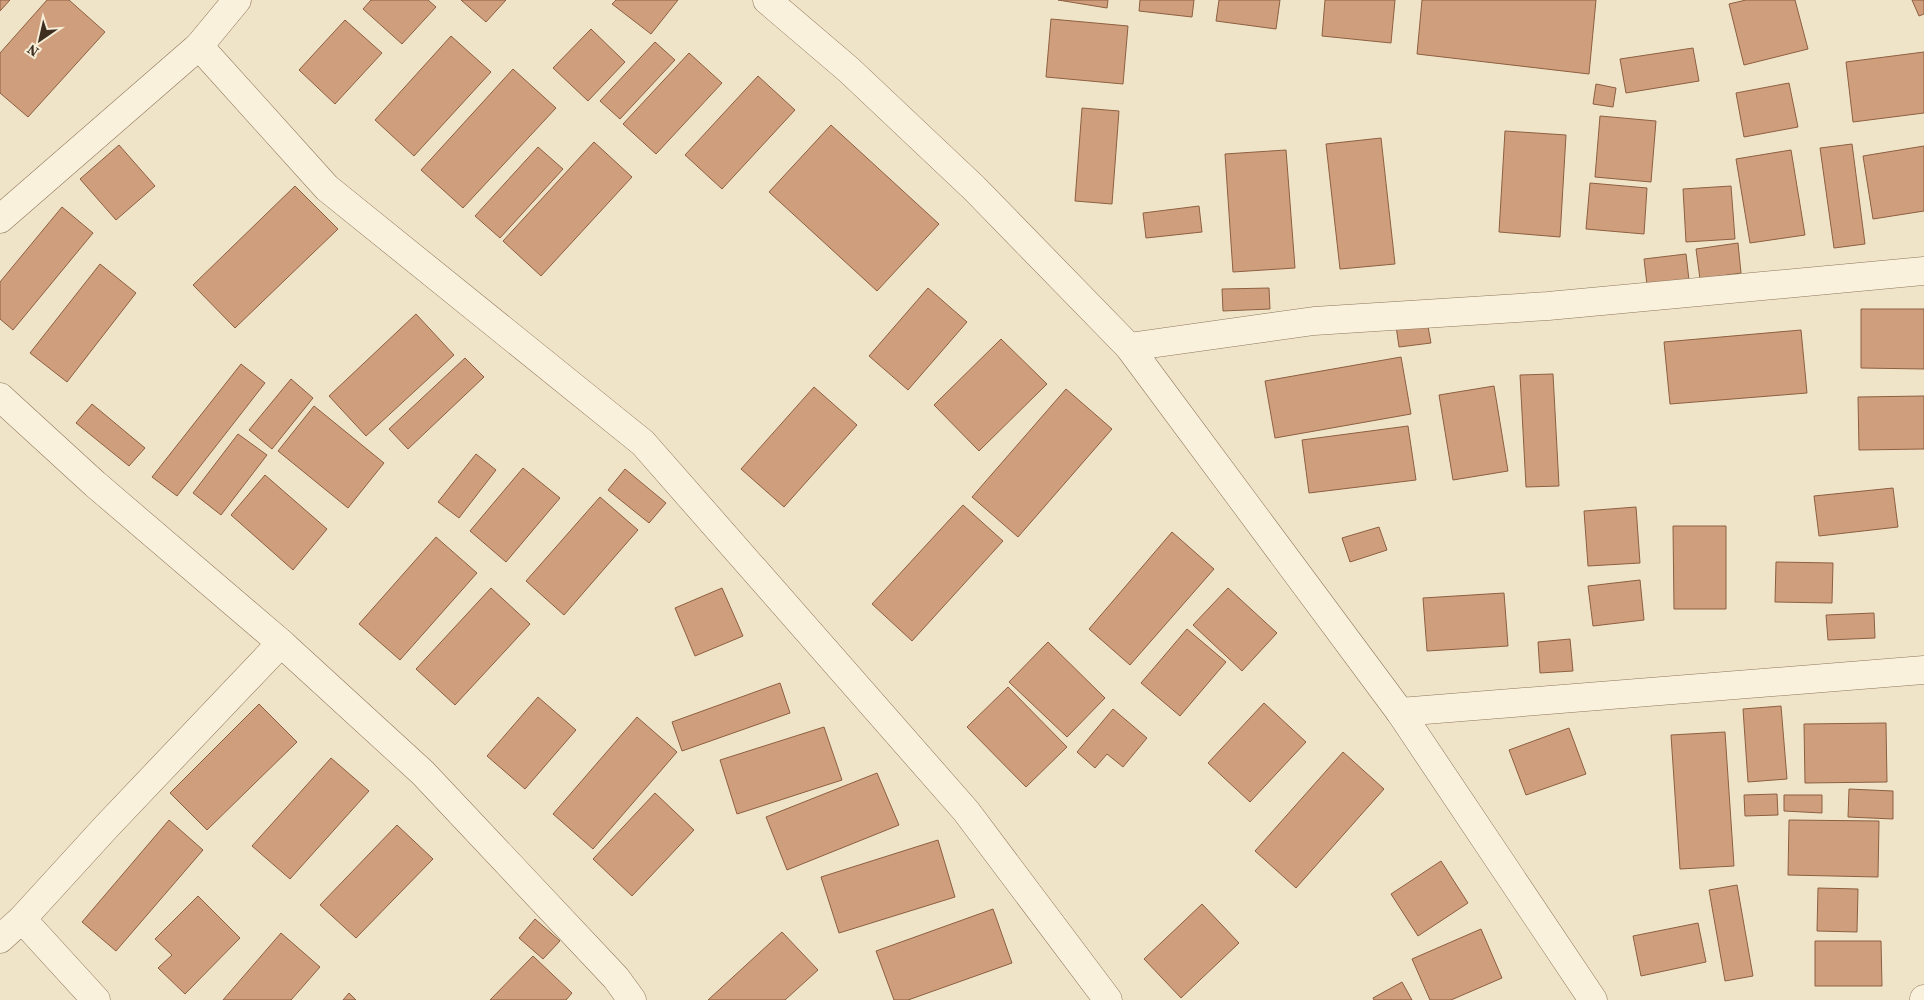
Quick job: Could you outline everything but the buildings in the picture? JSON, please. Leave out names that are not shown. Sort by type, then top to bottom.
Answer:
[{"type":"street","points":[[0,218],[199,46],[237,0]]},
{"type":"street","points":[[767,0],[848,70],[974,188],[1129,347],[1400,712],[1593,1000]]},
{"type":"street","points":[[199,46],[327,188],[643,443],[966,811],[1108,1000]]},
{"type":"street","points":[[1129,347],[1314,321],[1548,306],[1924,271]]},
{"type":"street","points":[[0,397],[95,484],[281,643],[424,773],[616,978],[632,1000]]},
{"type":"street","points":[[0,939],[22,920],[107,826],[281,643]]},
{"type":"street","points":[[1400,712],[1924,670]]},
{"type":"street","points":[[22,920],[96,1000]]}]
